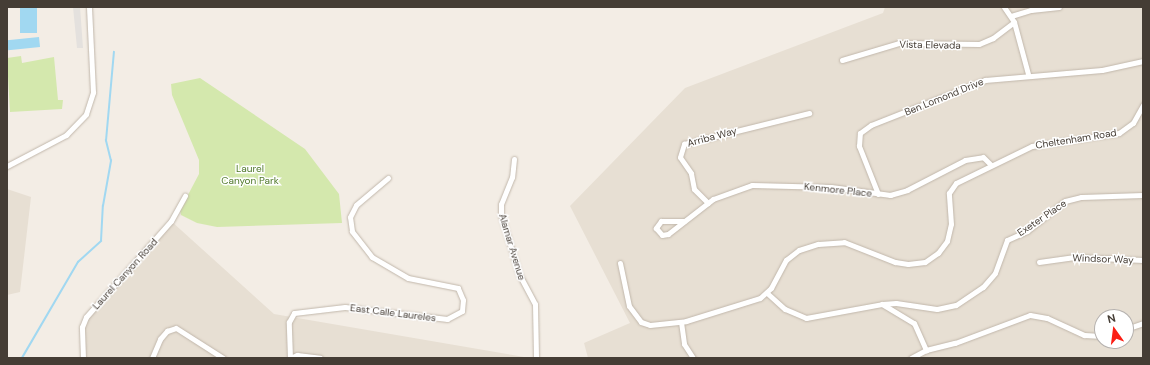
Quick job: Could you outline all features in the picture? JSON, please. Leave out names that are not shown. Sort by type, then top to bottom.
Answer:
[{"type":"street","points":[[7,166],[66,135],[86,114],[93,92],[89,7]]},
{"type":"street","points":[[1004,7],[1014,22],[1028,74]]},
{"type":"street","points":[[1011,16],[1031,10],[1059,7]]},
{"type":"street","name":"Vista Elevada","points":[[842,60],[899,43],[979,44],[993,38],[1014,22]]},
{"type":"street","name":"Ben Lomond Drive","points":[[878,194],[860,150],[862,130],[981,81],[1028,74],[1102,70],[1143,61]]},
{"type":"street","name":"Cheltenham Road","points":[[767,293],[786,260],[799,250],[818,244],[852,244],[905,264],[930,260],[944,246],[950,232],[949,196],[952,187],[991,165],[1042,143],[1119,133],[1133,123],[1143,105]]},
{"type":"street","name":"Arriba Way","points":[[708,203],[694,189],[691,173],[680,157],[684,144],[809,114]]},
{"type":"street","name":"Kenmore Place","points":[[684,222],[661,221],[656,228],[662,235],[668,234],[684,222],[708,203],[737,189],[766,184],[832,188],[878,194],[907,190],[965,160],[983,157],[991,165]]},
{"type":"street","name":"Alamar Avenue","points":[[514,159],[512,177],[501,204],[501,215],[519,274],[534,304],[536,358]]},
{"type":"street","name":"East Calle Laureles","points":[[290,358],[289,322],[294,313],[344,307],[447,319],[462,311],[463,300],[458,288],[408,278],[372,257],[352,231],[350,217],[356,205],[388,178]]},
{"type":"street","name":"Exeter Place","points":[[767,293],[792,314],[806,318],[882,304],[896,303],[937,309],[956,305],[974,295],[991,278],[1007,240],[1027,230],[1065,201],[1081,197],[1143,195]]},
{"type":"street","name":"Laurel Canyon Road","points":[[83,358],[82,327],[86,317],[172,220],[184,196]]},
{"type":"street","name":"Windsor Way","points":[[1039,262],[1075,256],[1143,260]]},
{"type":"street","points":[[620,263],[629,306],[641,322],[650,325],[681,322],[760,298],[767,293]]},
{"type":"street","points":[[882,304],[912,321],[926,350]]},
{"type":"street","points":[[911,358],[926,350],[955,343],[1030,315],[1047,318],[1084,335],[1094,336]]},
{"type":"street","points":[[681,322],[684,344],[693,358]]},
{"type":"street","points":[[152,358],[160,339],[167,331],[176,328],[223,358]]},
{"type":"street","points":[[290,358],[297,355],[320,358]]},
{"type":"shaded area","points":[[73,7],[80,7],[83,48],[77,48]]},
{"type":"shaded area","points":[[885,7],[1143,7],[1143,358],[588,358],[584,343],[630,323],[570,206],[685,88],[883,13]]},
{"type":"shaded area","points":[[7,189],[31,197],[20,292],[7,295]]},
{"type":"shaded area","points":[[171,221],[274,314],[530,358],[83,358],[82,335],[86,317]]},
{"type":"green space","points":[[21,56],[22,63],[54,57],[58,100],[63,100],[62,109],[10,112],[7,58]]},
{"type":"green space","name":"Laurel Canyon Park","points":[[200,78],[305,149],[339,194],[342,223],[217,227],[197,223],[181,215],[180,210],[199,174],[199,160],[172,95],[171,84]]},
{"type":"water","points":[[20,7],[37,7],[37,33],[20,33]]},
{"type":"water","points":[[39,37],[40,47],[8,50],[7,40]]},
{"type":"waterway","points":[[22,358],[78,262],[101,241],[103,206],[111,161],[106,141],[114,52]]}]
